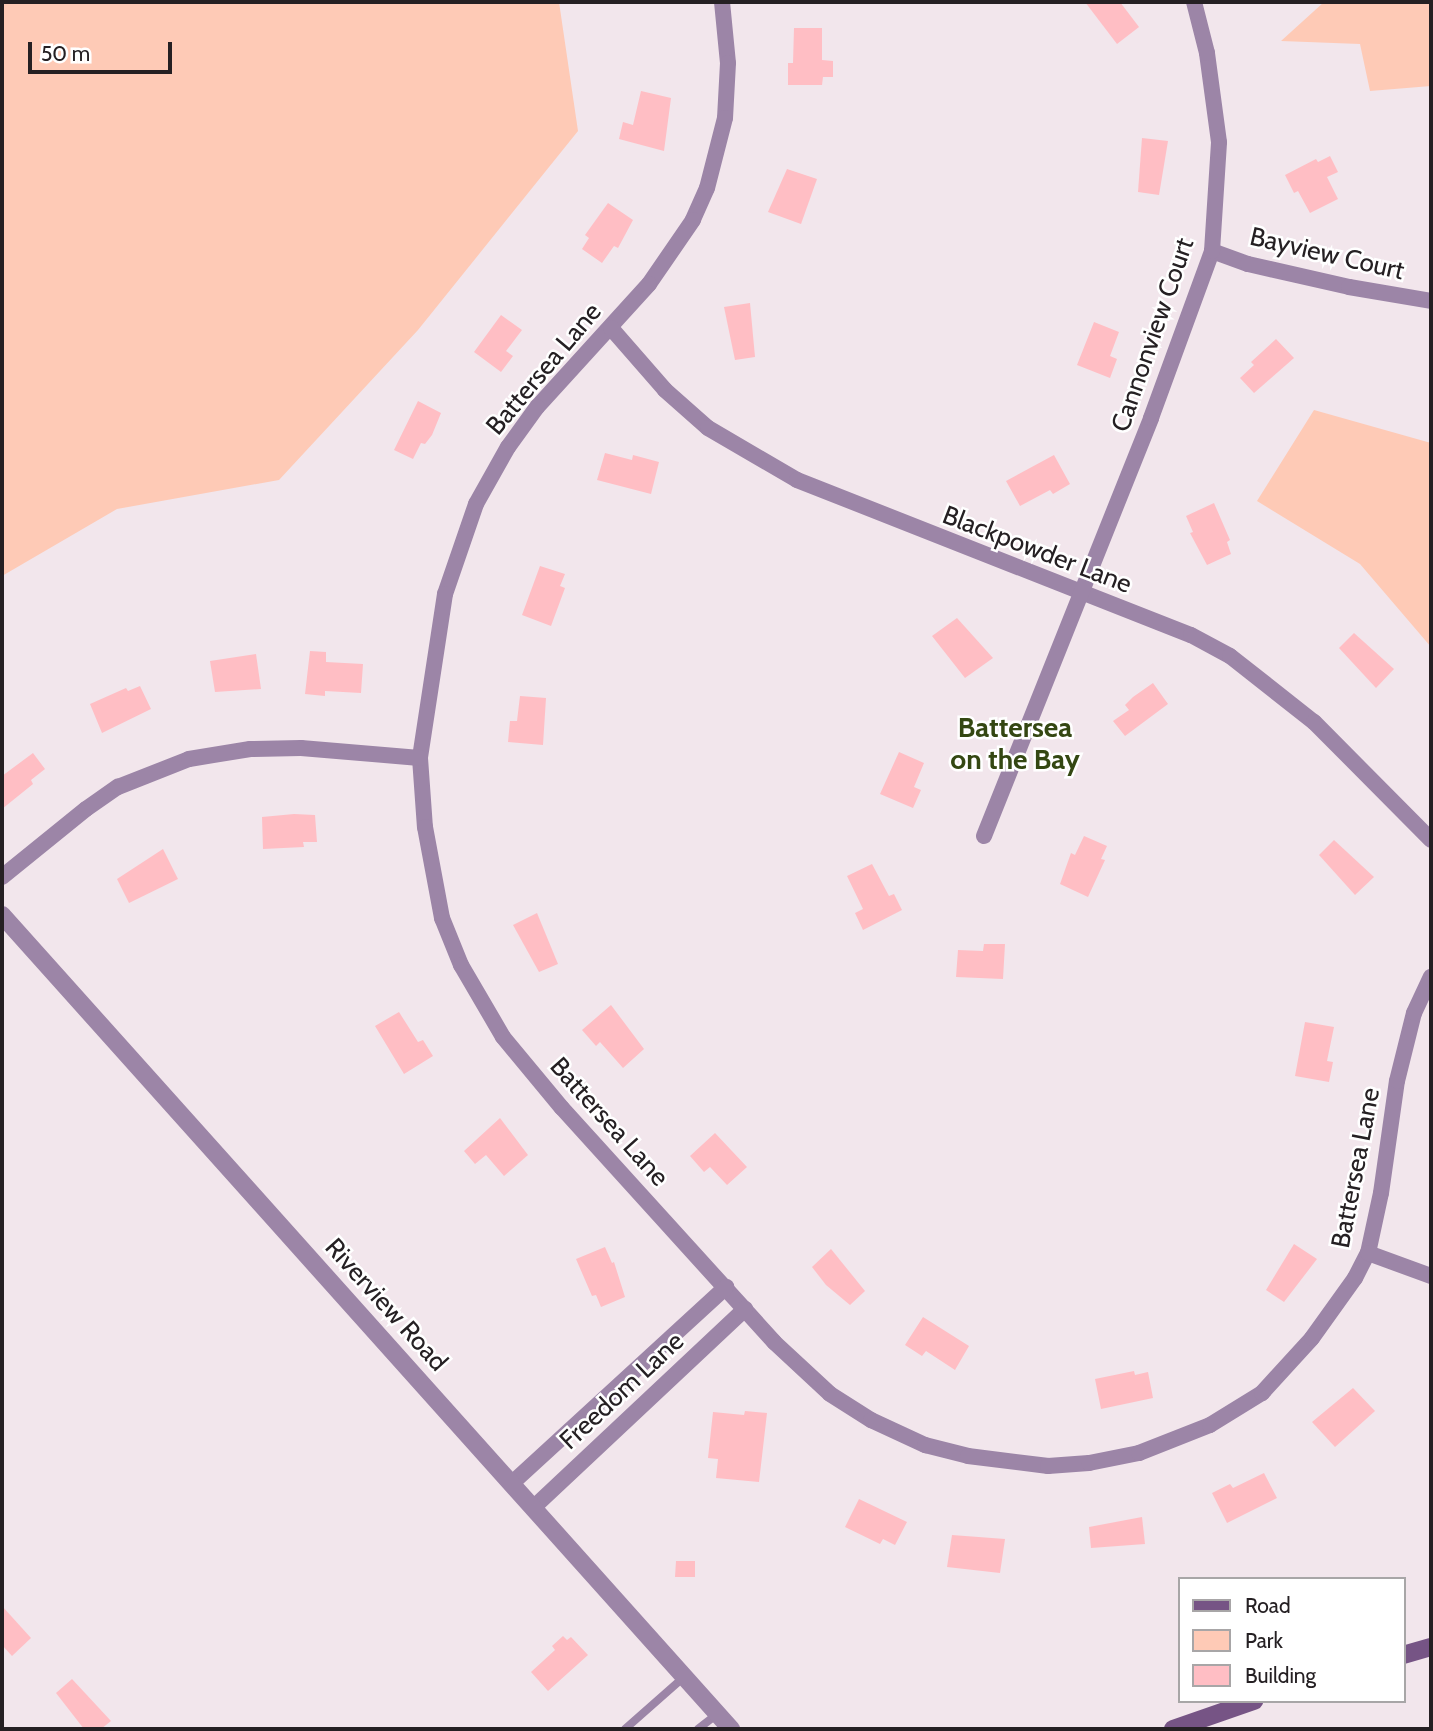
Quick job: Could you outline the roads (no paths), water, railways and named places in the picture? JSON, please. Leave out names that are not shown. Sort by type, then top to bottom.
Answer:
[{"type":"main road","points":[[1405,1654],[1431,1647]]},
{"type":"main road","points":[[1173,1729],[1248,1703]]},
{"type":"street","name":"Battersea Lane","points":[[722,2],[727,38],[725,118],[707,188],[675,250],[611,328],[537,407],[508,447],[476,504],[445,594],[419,758],[425,827],[437,900],[461,965],[486,1012],[521,1061],[774,1342],[830,1394],[897,1433],[968,1456],[1019,1465],[1089,1463],[1163,1445],[1210,1425],[1262,1393],[1334,1309],[1368,1253],[1381,1193],[1397,1081],[1414,1013],[1431,977]]},
{"type":"street","name":"Cannonview Court","points":[[984,836],[1081,594],[1212,251],[1219,142],[1207,52],[1194,2]]},
{"type":"street","name":"Bayview Court","points":[[1212,251],[1248,264],[1337,285],[1431,302]]},
{"type":"street","name":"Blackpowder Lane","points":[[611,328],[665,390],[708,428],[742,451],[797,480],[862,509],[1191,635],[1230,656],[1314,722],[1431,840]]},
{"type":"street","points":[[2,877],[86,808],[118,788],[189,759],[250,749],[301,748],[419,758]]},
{"type":"street","name":"Riverview Road","points":[[2,915],[731,1729]]},
{"type":"street","points":[[1368,1253],[1431,1276]]},
{"type":"street","name":"Freedom Lane","points":[[511,1484],[726,1287]]},
{"type":"street","name":"Freedom Lane","points":[[533,1508],[745,1309]]},
{"type":"lane","points":[[625,1729],[684,1677]]},
{"type":"lane","points":[[698,1729],[717,1714]]},
{"type":"district","name":"Battersea on the Bay","points":[[1015,743]]}]
